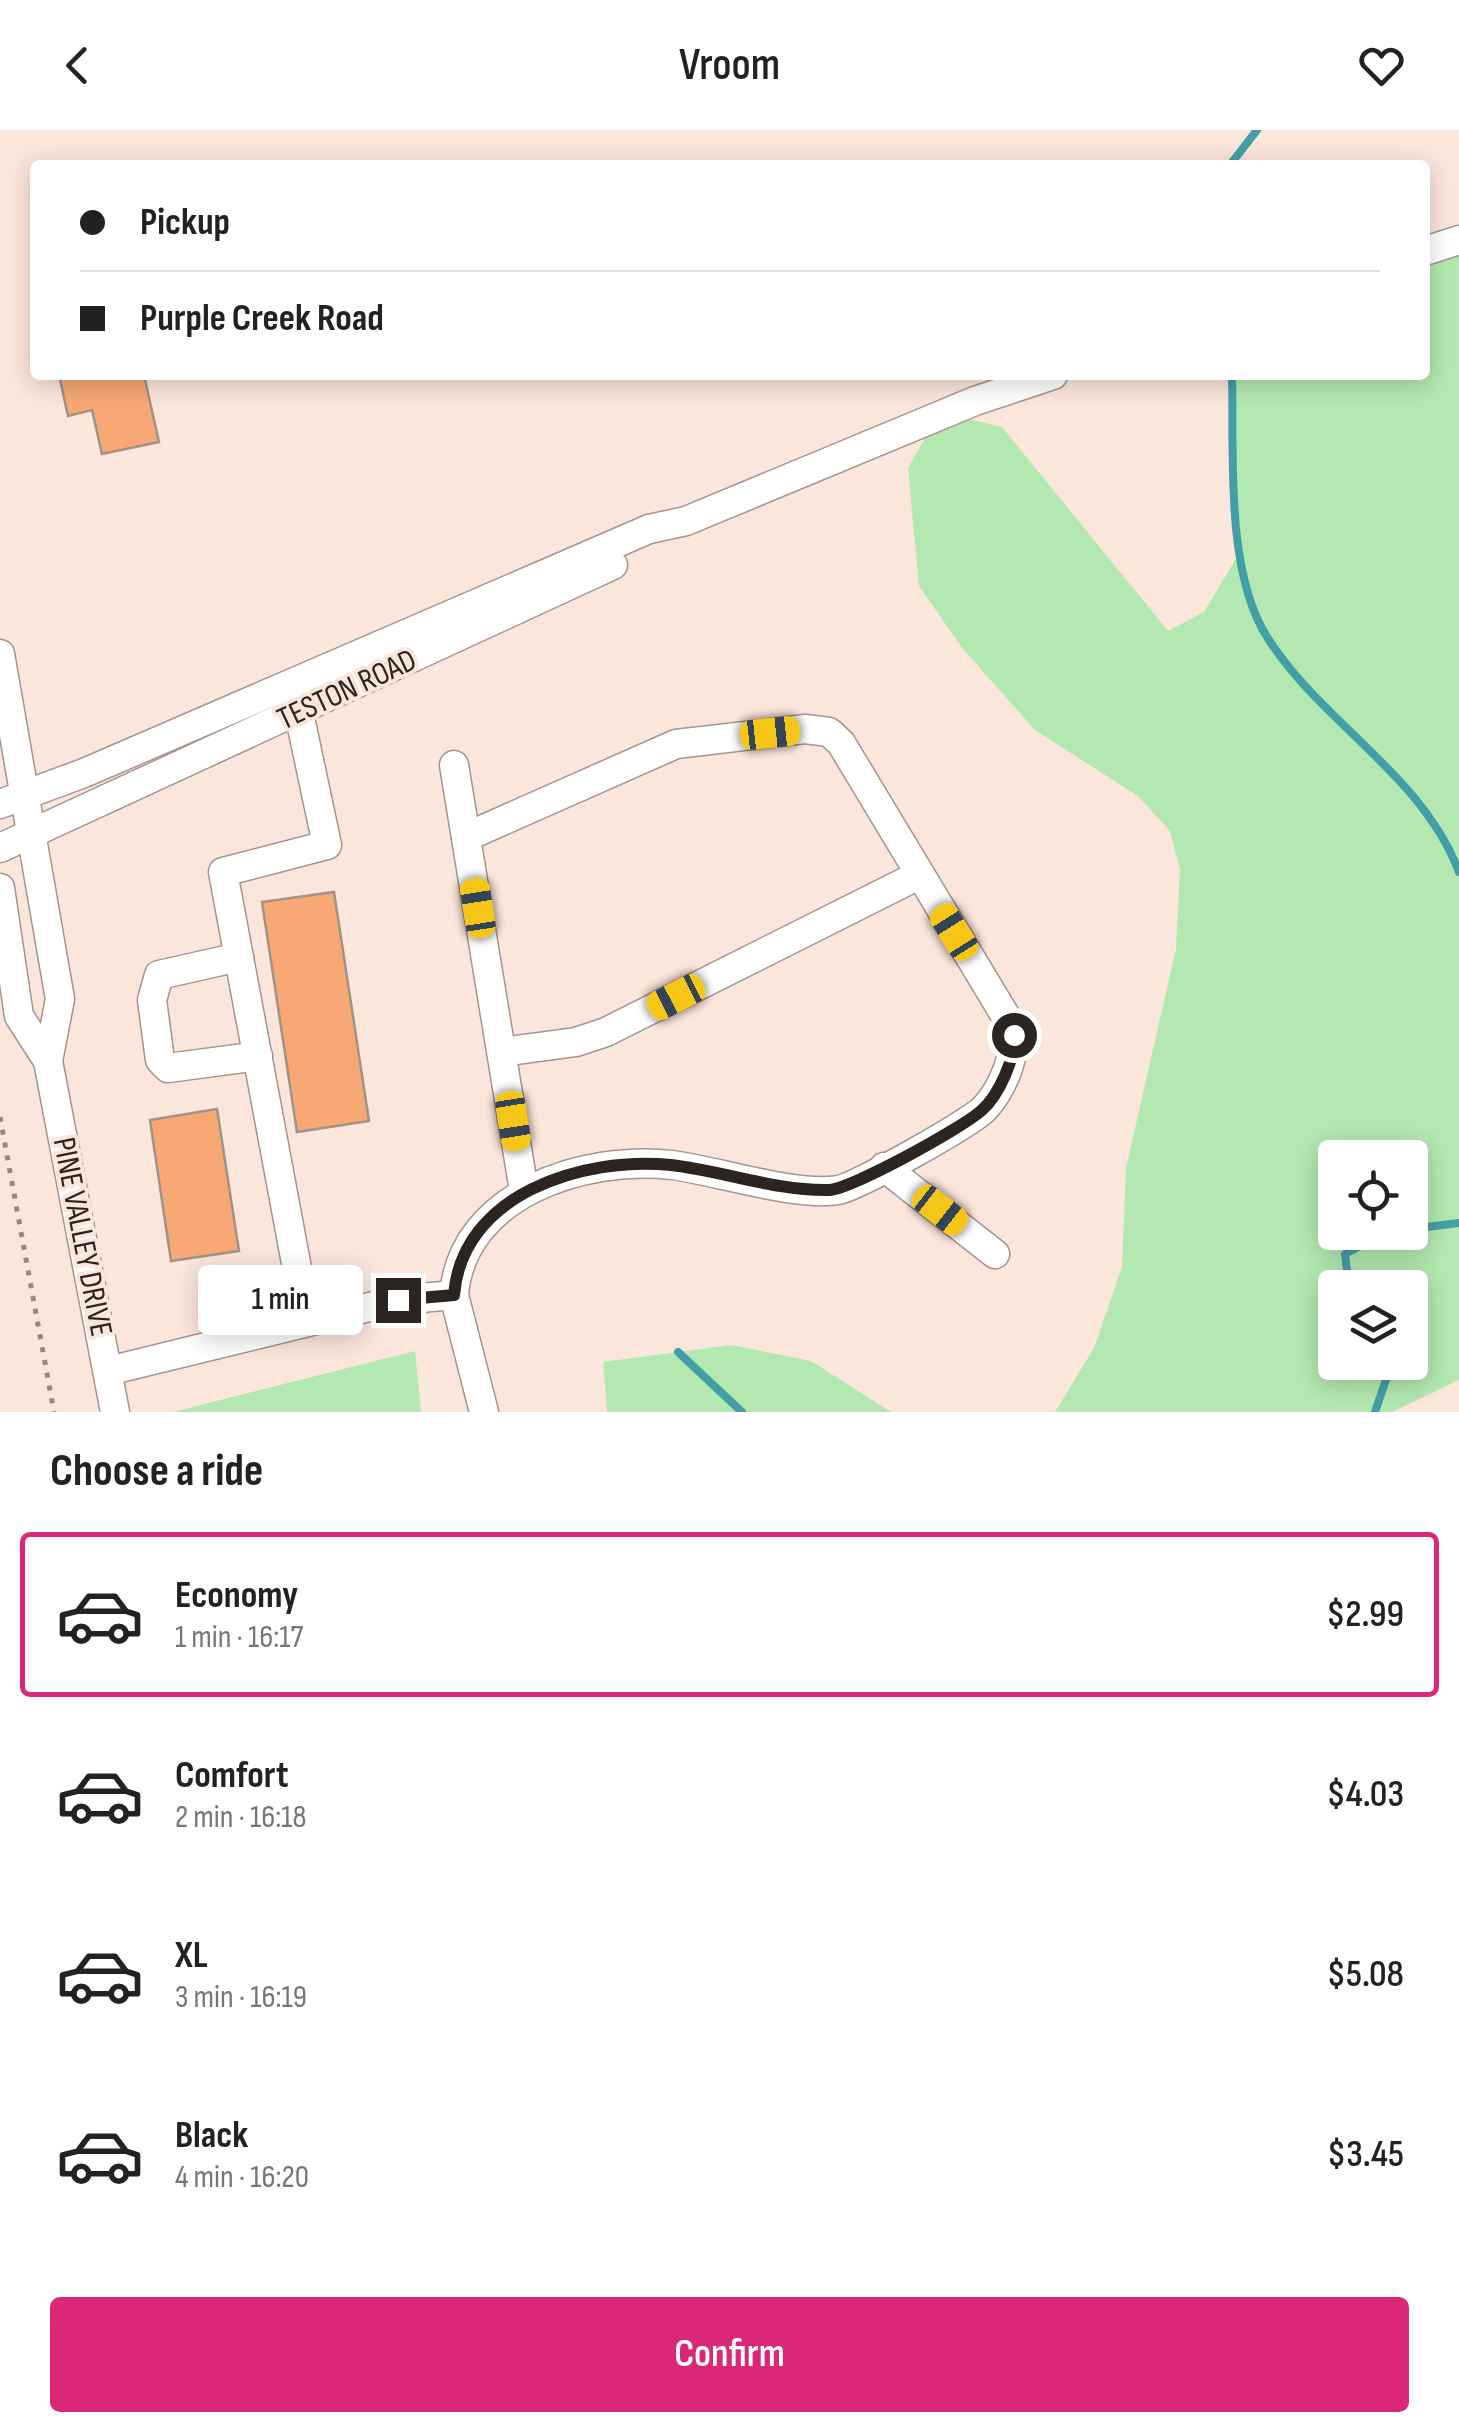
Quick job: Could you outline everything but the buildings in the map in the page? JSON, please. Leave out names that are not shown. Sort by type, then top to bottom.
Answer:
[{"type":"street","points":[[1430,249],[1459,240]]},
{"type":"street","name":"TESTON ROAD","points":[[13,799],[298,683],[649,529],[686,520],[975,401],[1038,380]]},
{"type":"street","name":"TESTON ROAD","points":[[0,848],[299,713],[656,544],[686,520]]},
{"type":"street","name":"PINE VALLEY DRIVE","points":[[0,654],[13,799],[30,836],[60,999],[48,1062],[115,1412]]},
{"type":"street","points":[[299,713],[327,845],[223,872],[307,1322]]},
{"type":"street","points":[[466,837],[676,744],[818,729],[841,743],[1011,1025],[1015,1045],[983,1110],[837,1190],[669,1165],[605,1169],[524,1191],[494,1213],[467,1248],[454,1295],[484,1412]]},
{"type":"street","points":[[454,765],[524,1191]]},
{"type":"street","points":[[502,1052],[576,1042],[606,1032],[918,875]]},
{"type":"street","name":"PINE VALLEY DRIVE","points":[[0,888],[18,1016],[48,1062]]},
{"type":"street","points":[[239,958],[159,974],[152,1000],[160,1060],[168,1068],[258,1056]]},
{"type":"street","points":[[884,1167],[995,1254]]},
{"type":"street","points":[[108,1370],[398,1300],[454,1295]]},
{"type":"path","points":[[0,1117],[54,1412]]},
{"type":"green space","points":[[1459,224],[1459,1380],[1392,1412],[1055,1412],[1094,1348],[1122,1267],[1126,1168],[1176,949],[1180,870],[1170,831],[1138,796],[1035,730],[963,649],[919,586],[908,468],[930,429],[961,417],[1002,427],[1168,631],[1204,612],[1237,557],[1233,380],[1430,380],[1430,237]]},
{"type":"green space","points":[[731,1345],[811,1361],[891,1412],[607,1412],[603,1362]]},
{"type":"green space","points":[[415,1351],[421,1412],[173,1412]]},
{"type":"waterway","points":[[1234,160],[1257,130]]},
{"type":"waterway","points":[[1232,380],[1238,545],[1254,610],[1267,637],[1290,668],[1421,806],[1459,872]]},
{"type":"waterway","points":[[1428,1227],[1459,1223]]},
{"type":"waterway","points":[[1347,1270],[1345,1254],[1352,1250]]},
{"type":"waterway","points":[[678,1352],[742,1412]]},
{"type":"waterway","points":[[1375,1412],[1386,1380]]},
{"type":"route","points":[[398,1300],[454,1295],[458,1268],[467,1248],[494,1213],[524,1191],[582,1174],[639,1165],[669,1165],[816,1190],[848,1187],[983,1110],[1013,1056],[1014,1035]]}]
